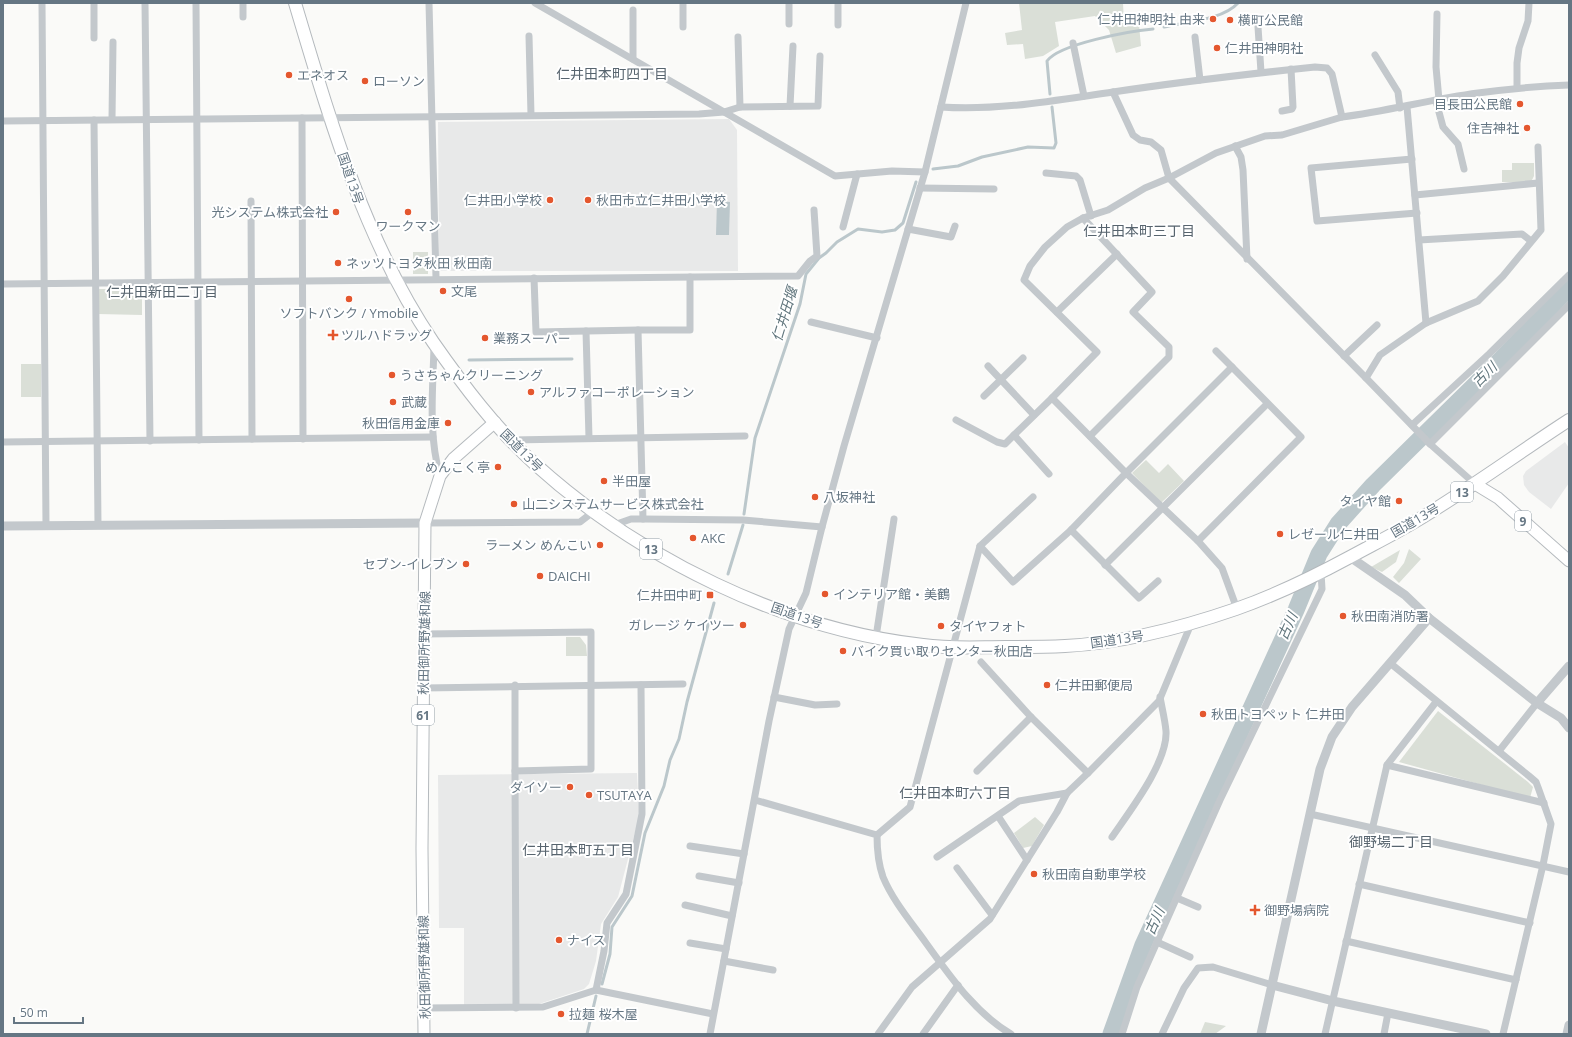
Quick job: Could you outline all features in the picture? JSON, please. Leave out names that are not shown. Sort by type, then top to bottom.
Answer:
[{"type":"highway","name":"国道13号","points":[[295,3],[330,118],[365,215],[396,281],[434,344],[495,422],[533,463],[593,512],[687,569],[746,597],[795,616],[876,637],[920,645],[951,648],[1067,646],[1142,636],[1191,624],[1237,609],[1294,587],[1415,522],[1475,484],[1569,420]]},
{"type":"main road","name":"秋田御所野雄和線","points":[[424,1034],[422,849],[425,523],[440,476],[453,459],[495,422]]},
{"type":"main road","name":"9","points":[[1475,484],[1498,498],[1569,561]]},
{"type":"street","points":[[42,3],[46,526]]},
{"type":"street","points":[[94,3],[94,38]]},
{"type":"street","points":[[145,3],[150,441]]},
{"type":"street","points":[[196,3],[199,440]]},
{"type":"street","points":[[243,3],[243,17]]},
{"type":"street","points":[[429,3],[436,278]]},
{"type":"street","points":[[535,3],[835,176],[892,171],[925,172]]},
{"type":"street","points":[[683,3],[683,27]]},
{"type":"street","points":[[789,3],[789,24]]},
{"type":"street","points":[[838,3],[838,25]]},
{"type":"street","points":[[710,1034],[774,697],[789,629],[806,593],[822,527],[925,172],[966,3]]},
{"type":"street","points":[[1516,88],[1517,63],[1528,21],[1529,3]]},
{"type":"street","points":[[633,10],[633,59]]},
{"type":"street","points":[[1437,14],[1436,67],[1438,100],[1442,127],[1458,144],[1464,169]]},
{"type":"street","points":[[1258,27],[1261,72]]},
{"type":"street","points":[[529,36],[531,115]]},
{"type":"street","points":[[738,37],[740,107]]},
{"type":"street","points":[[1195,37],[1200,80]]},
{"type":"street","points":[[112,120],[113,42]]},
{"type":"street","points":[[790,106],[793,46]]},
{"type":"street","points":[[1073,47],[1084,96]]},
{"type":"street","points":[[1375,55],[1398,92],[1404,108],[1412,159],[1426,323]]},
{"type":"street","points":[[3,121],[699,114],[724,112],[740,107],[818,106],[820,56]]},
{"type":"street","points":[[941,107],[968,109],[1084,96],[1261,72],[1315,67],[1327,68],[1332,74],[1342,117]]},
{"type":"street","points":[[1282,111],[1292,109],[1293,107],[1290,69]]},
{"type":"street","points":[[956,420],[997,442],[1006,444],[1097,352],[1024,280],[1030,266],[1045,247],[1067,227],[1083,218],[1108,210],[1145,188],[1169,178],[1216,153],[1265,136],[1282,135],[1342,117],[1404,108],[1438,100],[1516,88],[1569,85]]},
{"type":"street","points":[[1113,92],[1133,135],[1140,140],[1152,142],[1161,150],[1169,178],[1366,378],[1383,398],[1413,426],[1428,443],[1475,484]]},
{"type":"street","points":[[302,118],[301,282],[303,439]]},
{"type":"street","points":[[94,120],[98,525]]},
{"type":"street","points":[[1235,146],[1241,157],[1243,170],[1247,258]]},
{"type":"street","points":[[1366,378],[1380,356],[1426,323],[1478,301],[1503,276],[1541,230],[1538,183],[1538,147]]},
{"type":"street","points":[[1412,159],[1311,168],[1317,221],[1417,213]]},
{"type":"street","points":[[1046,173],[1076,176],[1080,180],[1091,216]]},
{"type":"street","points":[[843,227],[857,174]]},
{"type":"street","points":[[1415,195],[1538,183]]},
{"type":"street","points":[[920,188],[994,189]]},
{"type":"street","points":[[251,201],[252,440]]},
{"type":"street","points":[[3,284],[396,281],[436,278],[798,276],[810,261],[817,256],[814,210]]},
{"type":"street","points":[[1083,218],[1152,292],[1133,312],[1168,347],[1169,357],[1090,436]]},
{"type":"street","points":[[908,229],[951,237],[955,226]]},
{"type":"street","points":[[1419,240],[1522,234],[1532,241]]},
{"type":"street","points":[[1057,312],[1117,254]]},
{"type":"street","points":[[1413,426],[1569,275]]},
{"type":"street","points":[[534,278],[536,332],[690,330],[690,277]]},
{"type":"street","points":[[1428,443],[1569,305]]},
{"type":"street","points":[[811,322],[877,338]]},
{"type":"street","points":[[1344,356],[1377,325]]},
{"type":"street","points":[[638,330],[643,519]]},
{"type":"street","points":[[586,331],[589,438]]},
{"type":"street","points":[[434,344],[433,437],[436,462],[440,476]]},
{"type":"street","points":[[1198,541],[1301,436],[1267,404],[1216,351]]},
{"type":"street","points":[[984,396],[1023,358]]},
{"type":"street","points":[[988,366],[1034,415]]},
{"type":"street","points":[[980,546],[1013,582],[1071,530],[1232,367]]},
{"type":"street","points":[[1052,398],[1126,473],[1198,541],[1222,568],[1237,609]]},
{"type":"street","points":[[1105,565],[1267,404]]},
{"type":"street","points":[[511,440],[745,436]]},
{"type":"street","points":[[1014,436],[1049,474]]},
{"type":"street","points":[[3,442],[433,437]]},
{"type":"street","points":[[877,835],[910,807],[951,648],[980,546],[1033,497]]},
{"type":"street","points":[[3,526],[580,522],[593,512]]},
{"type":"street","points":[[614,525],[631,519],[643,519],[743,520],[822,527]]},
{"type":"street","points":[[876,637],[894,519]]},
{"type":"street","points":[[1071,530],[1139,598],[1158,581]]},
{"type":"street","points":[[1350,557],[1400,591],[1429,618],[1537,703],[1561,718],[1569,728]]},
{"type":"street","points":[[1122,1034],[1137,987],[1220,800],[1322,589],[1320,573]]},
{"type":"street","points":[[1261,1034],[1320,769],[1332,737],[1352,707],[1429,618]]},
{"type":"street","points":[[878,1034],[912,987],[992,915],[1057,812],[1067,792],[1088,773],[1160,697],[1191,624]]},
{"type":"street","points":[[424,634],[591,632],[592,769],[515,771]]},
{"type":"street","points":[[981,662],[1031,716],[1088,773]]},
{"type":"street","points":[[1390,663],[1536,782],[1551,824],[1530,923],[1503,1034]]},
{"type":"street","points":[[1499,751],[1569,666]]},
{"type":"street","points":[[423,688],[515,685],[591,686],[683,684]]},
{"type":"street","points":[[515,685],[516,1008]]},
{"type":"street","points":[[596,990],[604,951],[606,923],[626,894],[642,814],[641,685]]},
{"type":"street","points":[[774,697],[815,705],[837,704]]},
{"type":"street","points":[[1112,837],[1150,781],[1165,740],[1166,731],[1160,697]]},
{"type":"street","points":[[1325,1034],[1371,828],[1387,765],[1436,702]]},
{"type":"street","points":[[977,770],[1031,716]]},
{"type":"street","points":[[1387,765],[1544,803]]},
{"type":"street","points":[[937,857],[1019,801],[1067,792]]},
{"type":"street","points":[[754,800],[877,835]]},
{"type":"street","points":[[1310,814],[1569,872]]},
{"type":"street","points":[[998,816],[1027,860]]},
{"type":"street","points":[[877,835],[878,859],[884,878],[906,916],[958,985],[998,1026],[1011,1034]]},
{"type":"street","points":[[690,846],[744,854]]},
{"type":"street","points":[[957,868],[992,915]]},
{"type":"street","points":[[699,876],[739,883]]},
{"type":"street","points":[[1359,884],[1530,923]]},
{"type":"street","points":[[1177,898],[1198,907]]},
{"type":"street","points":[[685,905],[732,916]]},
{"type":"street","points":[[1346,940],[1516,980]]},
{"type":"street","points":[[1157,942],[1190,957]]},
{"type":"street","points":[[690,943],[726,948]]},
{"type":"street","points":[[724,961],[773,970]]},
{"type":"street","points":[[1162,1034],[1184,988],[1198,968],[1213,968],[1333,1001],[1486,1034]]},
{"type":"street","points":[[922,1034],[958,985]]},
{"type":"street","points":[[424,1008],[543,1007],[596,990],[713,1014]]},
{"type":"street","points":[[1384,1034],[1388,1013]]},
{"type":"street","points":[[1567,1034],[1569,1025]]},
{"type":"shaded area","points":[[1019,3],[1123,3],[1124,23],[1139,25],[1141,46],[1116,53],[1109,30],[1095,16],[1055,22],[1059,46],[1043,56],[1025,59],[1023,44],[1007,45],[1005,33],[1022,30]]},
{"type":"shaded area","name":"秋田市立仁井田小学校","points":[[729,119],[737,130],[738,271],[439,271],[438,122]]},
{"type":"shaded area","points":[[1512,163],[1534,163],[1534,176],[1531,182],[1502,182],[1502,170],[1512,170]]},
{"type":"shaded area","points":[[717,201],[730,202],[729,235],[716,235]]},
{"type":"shaded area","points":[[413,252],[428,252],[428,274],[413,274]]},
{"type":"shaded area","points":[[99,289],[142,289],[142,315],[98,314]]},
{"type":"shaded area","points":[[21,364],[41,364],[41,397],[21,397]]},
{"type":"shaded area","points":[[1565,442],[1569,448],[1569,483],[1551,509],[1529,492],[1524,485],[1523,476],[1526,471]]},
{"type":"shaded area","points":[[1146,460],[1159,473],[1168,464],[1184,481],[1161,503],[1132,473]]},
{"type":"shaded area","points":[[1409,549],[1421,559],[1399,583],[1393,577],[1404,563]]},
{"type":"shaded area","points":[[1400,550],[1396,562],[1382,572],[1371,567]]},
{"type":"shaded area","points":[[566,637],[580,637],[586,645],[587,656],[566,656]]},
{"type":"shaded area","points":[[1438,711],[1528,782],[1533,787],[1530,798],[1399,762]]},
{"type":"shaded area","points":[[637,773],[639,817],[618,897],[601,924],[596,961],[589,984],[584,989],[539,1004],[464,1005],[464,928],[439,928],[438,775]]},
{"type":"shaded area","points":[[1035,817],[1044,825],[1032,846],[1023,848],[1014,833]]},
{"type":"shaded area","points":[[1205,1022],[1226,1026],[1215,1034],[1200,1034]]},
{"type":"waterway","name":"仁井田堰","points":[[1164,27],[1214,17],[1231,9],[1238,3]]},
{"type":"waterway","name":"仁井田堰","points":[[1050,94],[1047,61],[1054,55],[1065,49],[1096,39],[1128,32],[1153,29]]},
{"type":"waterway","name":"仁井田堰","points":[[933,169],[958,166],[982,157],[1028,147],[1054,148],[1056,143],[1052,107]]},
{"type":"waterway","name":"仁井田堰","points":[[744,514],[755,438],[800,304],[806,274],[819,258],[837,242],[858,229],[882,232],[895,230],[903,223],[916,182]]},
{"type":"waterway","name":"古川","points":[[1111,1034],[1143,945],[1296,610],[1319,554],[1338,524],[1373,485],[1502,358],[1569,288]]},
{"type":"waterway","points":[[469,360],[572,359]]},
{"type":"waterway","points":[[728,574],[743,525]]},
{"type":"waterway","points":[[602,984],[610,954],[612,927],[632,896],[645,833],[664,786],[670,760],[679,739],[687,702],[714,603]]},
{"type":"waterway","points":[[587,1034],[596,996]]},
{"type":"place","name":"仁井田神明社 由来","points":[[1213,19]]},
{"type":"place","name":"横町公民館","points":[[1230,20]]},
{"type":"place","name":"仁井田神明社","points":[[1217,48]]},
{"type":"place","name":"エネオス","points":[[289,75]]},
{"type":"place","name":"ローソン","points":[[365,81]]},
{"type":"place","name":"目長田公民館","points":[[1520,104]]},
{"type":"place","name":"住吉神社","points":[[1527,128]]},
{"type":"place","name":"仁井田小学校","points":[[550,200]]},
{"type":"place","name":"秋田市立仁井田小学校","points":[[588,200]]},
{"type":"place","name":"光システム株式会社","points":[[336,212]]},
{"type":"place","name":"ワークマン","points":[[408,212]]},
{"type":"place","name":"ネッツトヨタ秋田 秋田南","points":[[338,263]]},
{"type":"place","name":"文尾","points":[[443,291]]},
{"type":"place","name":"ソフトバンク / Ymobile","points":[[349,299]]},
{"type":"place","name":"ツルハドラッグ","points":[[333,335]]},
{"type":"place","name":"業務スーパー","points":[[485,338]]},
{"type":"place","name":"うさちゃんクリーニング","points":[[392,375]]},
{"type":"place","name":"アルファコーポレーション","points":[[531,392]]},
{"type":"place","name":"武蔵","points":[[393,402]]},
{"type":"place","name":"秋田信用金庫","points":[[448,423]]},
{"type":"place","name":"めんこく亭","points":[[498,467]]},
{"type":"place","name":"半田屋","points":[[604,481]]},
{"type":"place","name":"八坂神社","points":[[815,497]]},
{"type":"place","name":"タイヤ館","points":[[1399,501]]},
{"type":"place","name":"山二システムサービス株式会社","points":[[514,504]]},
{"type":"place","name":"レゼール仁井田","points":[[1280,534]]},
{"type":"place","name":"AKC","points":[[693,538]]},
{"type":"place","name":"ラーメン めんこい","points":[[600,545]]},
{"type":"place","name":"セブン-イレブン","points":[[466,564]]},
{"type":"place","name":"DAICHI","points":[[540,576]]},
{"type":"place","name":"インテリア館・美鶴","points":[[825,594]]},
{"type":"place","name":"仁井田中町","points":[[710,595]]},
{"type":"place","name":"秋田南消防署","points":[[1343,616]]},
{"type":"place","name":"ガレージ ケイツー","points":[[743,625]]},
{"type":"place","name":"タイヤフォト","points":[[941,626]]},
{"type":"place","name":"バイク買い取りセンター秋田店","points":[[843,651]]},
{"type":"place","name":"仁井田郵便局","points":[[1047,685]]},
{"type":"place","name":"秋田トヨペット 仁井田","points":[[1203,714]]},
{"type":"place","name":"ダイソー","points":[[570,787]]},
{"type":"place","name":"TSUTAYA","points":[[589,795]]},
{"type":"place","name":"秋田南自動車学校","points":[[1034,874]]},
{"type":"place","name":"御野場病院","points":[[1255,910]]},
{"type":"place","name":"ナイス","points":[[559,940]]},
{"type":"place","name":"拉麺 桜木屋","points":[[561,1014]]},
{"type":"district","name":"仁井田本町四丁目","points":[[612,73]]},
{"type":"district","name":"仁井田本町三丁目","points":[[1139,230]]},
{"type":"district","name":"仁井田新田二丁目","points":[[162,291]]},
{"type":"district","name":"仁井田本町六丁目","points":[[955,792]]},
{"type":"district","name":"御野場二丁目","points":[[1391,841]]},
{"type":"district","name":"仁井田本町五丁目","points":[[578,849]]}]
